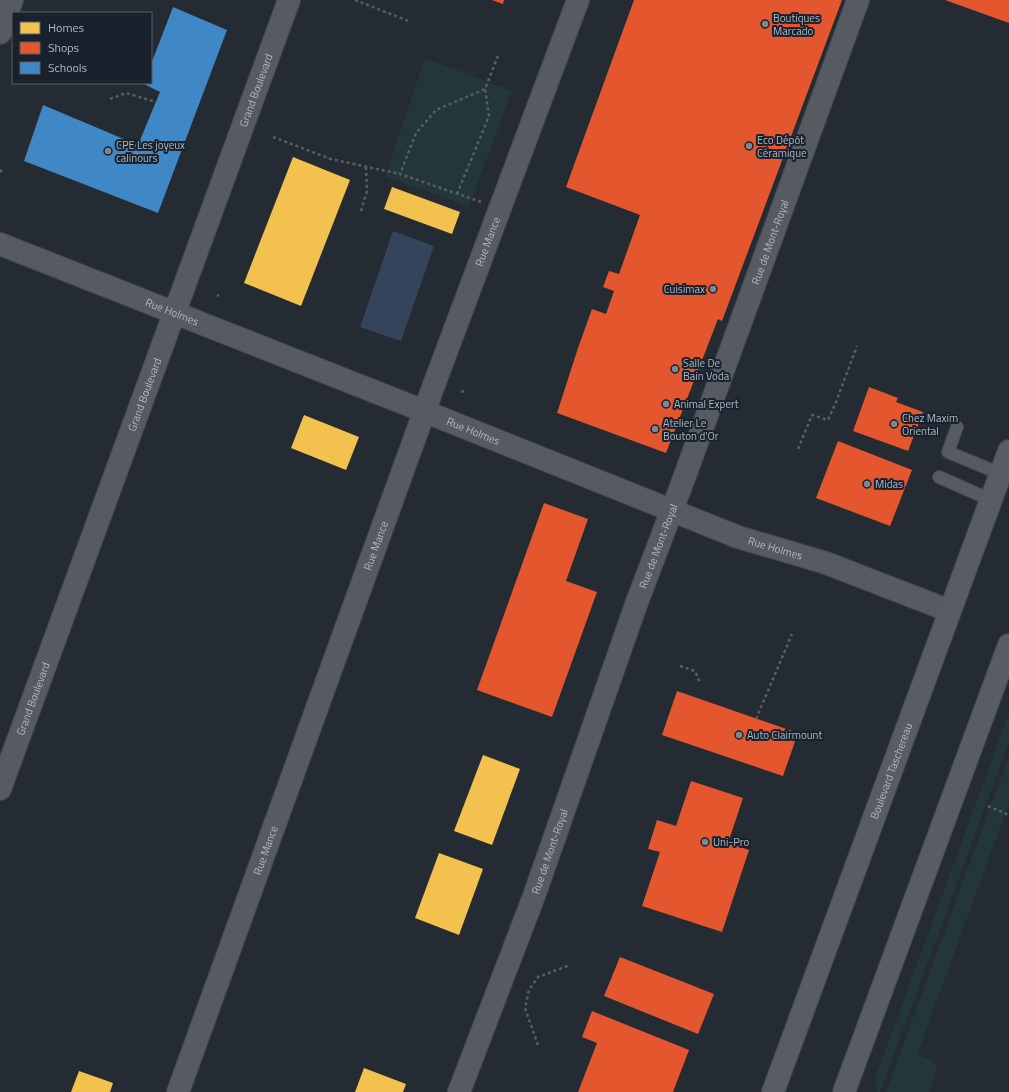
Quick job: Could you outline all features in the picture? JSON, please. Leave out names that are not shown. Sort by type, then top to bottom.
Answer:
[{"type":"main road","name":"Boulevard Taschereau","points":[[773,1092],[1009,451]]},
{"type":"main road","points":[[844,1092],[1009,645]]},
{"type":"street","points":[[0,32],[12,0]]},
{"type":"street","name":"Grand Boulevard","points":[[0,789],[289,0]]},
{"type":"street","name":"Rue Mance","points":[[178,1092],[425,411],[578,0]]},
{"type":"street","name":"Rue de Mont-Royal","points":[[460,1092],[534,896],[637,602],[672,511],[858,0]]},
{"type":"street","name":"Rue Holmes","points":[[0,244],[425,411],[738,537],[826,562],[950,611]]},
{"type":"lane","points":[[957,427],[948,452],[1001,474]]},
{"type":"lane","points":[[938,477],[991,500]]},
{"type":"path","points":[[355,0],[411,22]]},
{"type":"path","points":[[457,194],[489,116],[485,89],[499,53]]},
{"type":"path","points":[[400,174],[416,133],[436,110],[485,89]]},
{"type":"path","points":[[110,99],[126,93],[156,102]]},
{"type":"path","points":[[273,137],[331,159],[400,174],[482,202]]},
{"type":"path","points":[[361,211],[368,191],[366,167]]},
{"type":"path","points":[[798,449],[812,415],[828,420],[857,346]]},
{"type":"path","points":[[756,719],[792,634]]},
{"type":"path","points":[[680,666],[695,671],[700,683]]},
{"type":"path","points":[[988,806],[1009,815]]},
{"type":"path","points":[[538,1045],[525,1008],[529,990],[538,977],[570,965]]},
{"type":"shaded area","points":[[425,58],[512,91],[469,206],[385,177]]},
{"type":"shaded area","points":[[1009,713],[1009,742],[880,1092],[877,1092],[875,1086],[876,1076]]},
{"type":"shaded area","points":[[1009,756],[1009,803],[917,1055],[932,1061],[937,1069],[929,1091],[886,1092]]},
{"type":"water","points":[[393,231],[434,246],[401,341],[360,327]]},
{"type":"building: Homes","points":[[293,157],[350,180],[301,306],[244,283]]},
{"type":"building: Homes","points":[[392,187],[460,212],[452,234],[384,209]]},
{"type":"building: Homes","points":[[304,415],[359,437],[346,470],[291,448]]},
{"type":"building: Homes","points":[[483,755],[520,769],[492,845],[454,831]]},
{"type":"building: Homes","points":[[439,853],[483,869],[459,935],[415,918]]},
{"type":"building: Homes","points":[[364,1068],[406,1084],[403,1092],[355,1092]]},
{"type":"building: Homes","points":[[79,1071],[113,1083],[110,1092],[71,1092]]},
{"type":"building: Shops","points":[[492,0],[504,0],[503,4]]},
{"type":"building: Shops","points":[[634,0],[842,0],[722,321],[718,319],[666,453],[557,413],[592,309],[606,314],[614,291],[603,287],[609,271],[619,274],[640,215],[566,187]]},
{"type":"building: Shops","points":[[945,0],[1009,0],[1009,23]]},
{"type":"building: Shops","points":[[869,387],[898,398],[896,402],[923,412],[908,451],[853,431]]},
{"type":"building: Shops","points":[[838,441],[912,470],[890,526],[816,498]]},
{"type":"building: Shops","points":[[544,503],[588,519],[566,581],[597,592],[552,717],[477,690]]},
{"type":"building: Shops","points":[[677,691],[798,733],[783,776],[662,735]]},
{"type":"building: Shops","points":[[691,781],[743,798],[728,843],[749,850],[722,932],[642,906],[660,852],[648,849],[657,820],[676,826]]},
{"type":"building: Shops","points":[[620,957],[714,994],[698,1034],[604,996]]},
{"type":"building: Shops","points":[[592,1011],[689,1050],[673,1092],[578,1092],[597,1043],[582,1037]]},
{"type":"building: Schools","name":"CPE Les joyeux calinours","points":[[173,7],[227,30],[158,213],[24,161],[43,105],[138,145],[160,92],[144,84],[152,84],[152,61]]},
{"type":"place","name":"Boutiques Marcado","points":[[765,24]]},
{"type":"place","name":"Eco Dépôt Céramique","points":[[749,146]]},
{"type":"place","name":"CPE Les joyeux calinours","points":[[108,151]]},
{"type":"place","name":"Cuisimax","points":[[713,289]]},
{"type":"place","name":"Salle De Bain Voda","points":[[675,369]]},
{"type":"place","name":"Animal Expert","points":[[666,404]]},
{"type":"place","name":"Chez Maxim Oriental","points":[[894,424]]},
{"type":"place","name":"Atelier Le Bouton d'Or","points":[[655,429]]},
{"type":"place","name":"Midas","points":[[867,484]]},
{"type":"place","name":"Auto Clairmount","points":[[739,735]]},
{"type":"place","name":"Uni-Pro","points":[[705,842]]}]
